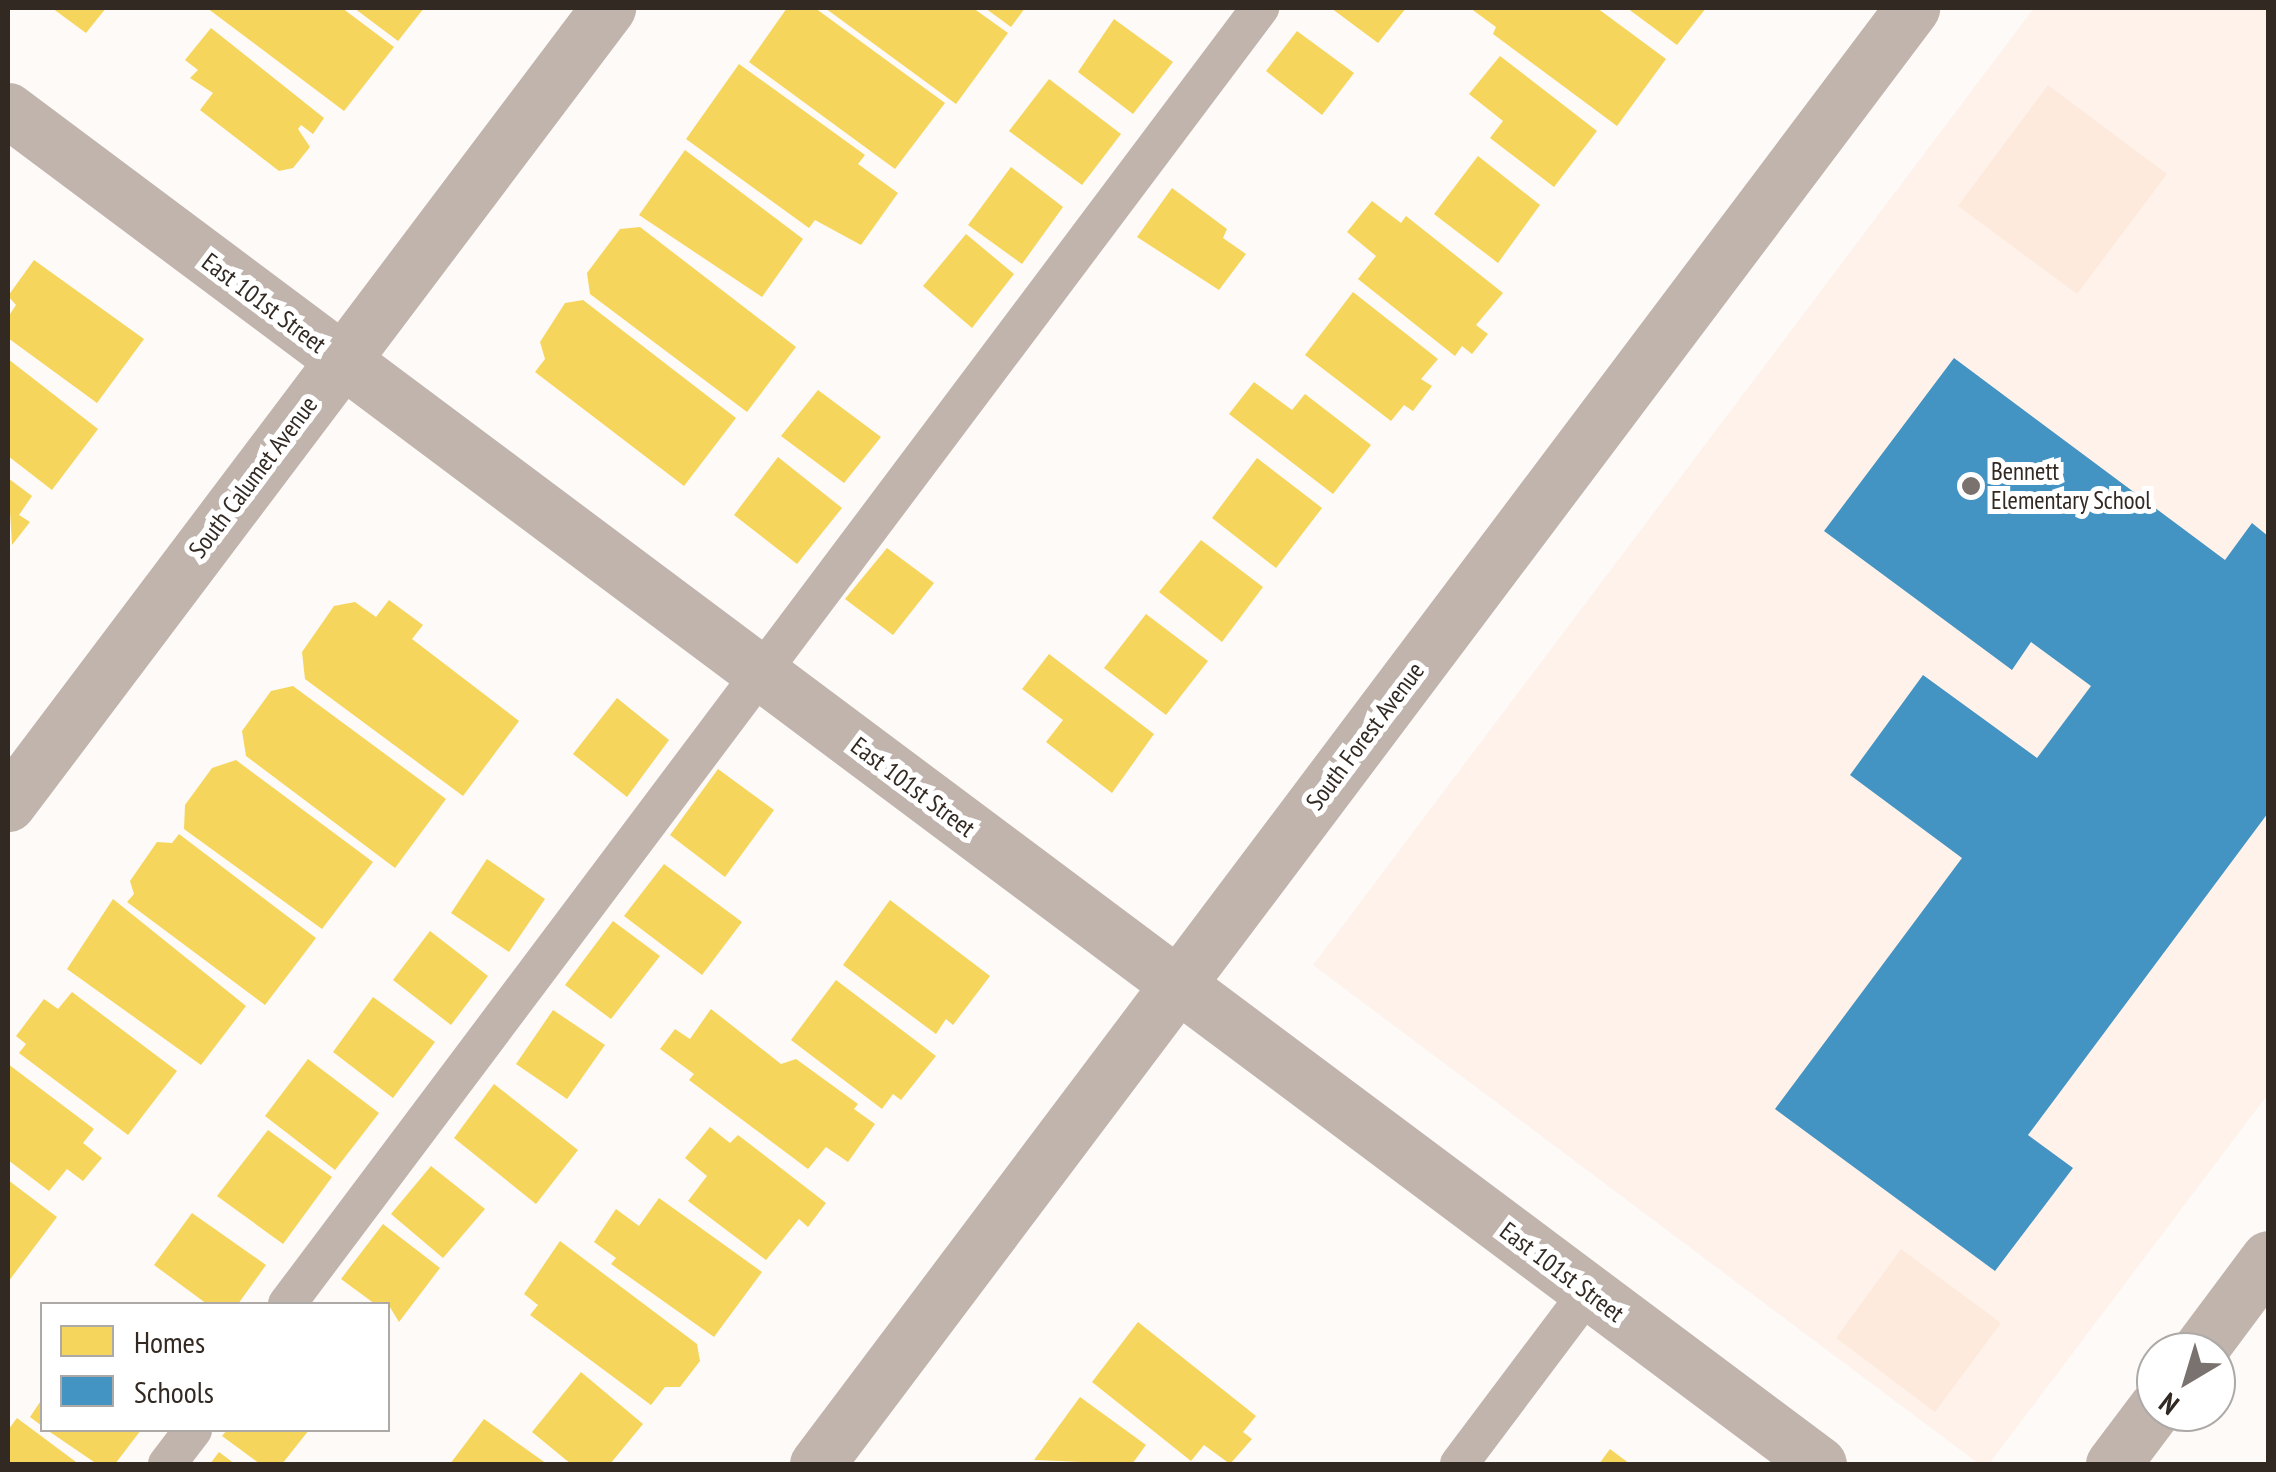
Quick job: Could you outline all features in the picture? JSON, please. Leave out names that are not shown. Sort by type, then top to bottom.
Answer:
[{"type":"street","name":"South Calumet Avenue","points":[[8,804],[608,8]]},
{"type":"street","name":"South Forest Avenue","points":[[817,1464],[1912,8]]},
{"type":"street","name":"East 101st Street","points":[[8,110],[1818,1464]]},
{"type":"street","points":[[2213,1332],[2268,1258]]},
{"type":"street","points":[[2113,1464],[2138,1432]]},
{"type":"lane","points":[[288,1302],[1260,8]]},
{"type":"lane","points":[[1459,1464],[1588,1292]]},
{"type":"lane","points":[[167,1464],[191,1432]]},
{"type":"shaded area","name":"Bennett Elementary School","points":[[2034,8],[2268,8],[2268,1094],[1989,1464],[1979,1464],[1313,965]]},
{"type":"shaded area","points":[[2048,85],[2167,174],[2077,294],[1958,206]]},
{"type":"shaded area","points":[[1901,1249],[2001,1323],[1935,1412],[1836,1338]]},
{"type":"building: Homes","points":[[52,8],[106,8],[86,33]]},
{"type":"building: Homes","points":[[207,8],[342,8],[394,47],[344,111]]},
{"type":"building: Homes","points":[[354,8],[424,8],[398,41]]},
{"type":"building: Homes","points":[[787,8],[815,8],[945,103],[895,169],[749,62]]},
{"type":"building: Homes","points":[[825,8],[973,8],[1008,33],[956,104]]},
{"type":"building: Homes","points":[[985,8],[1025,8],[1011,27]]},
{"type":"building: Homes","points":[[1331,8],[1406,8],[1378,43]]},
{"type":"building: Homes","points":[[1470,8],[1597,8],[1666,59],[1617,126],[1493,34],[1496,27]]},
{"type":"building: Homes","points":[[1627,8],[1706,8],[1677,45]]},
{"type":"building: Homes","points":[[1114,19],[1173,62],[1133,114],[1078,72]]},
{"type":"building: Homes","points":[[211,28],[324,118],[313,134],[301,125],[298,129],[310,147],[293,168],[279,171],[200,110],[213,93],[190,78],[198,70],[185,60]]},
{"type":"building: Homes","points":[[1297,31],[1354,73],[1322,115],[1266,71]]},
{"type":"building: Homes","points":[[1500,56],[1597,131],[1554,187],[1490,138],[1503,121],[1469,94]]},
{"type":"building: Homes","points":[[739,64],[865,155],[858,164],[898,193],[861,245],[815,220],[809,228],[686,139]]},
{"type":"building: Homes","points":[[1049,79],[1121,134],[1082,185],[1009,131]]},
{"type":"building: Homes","points":[[685,150],[803,239],[762,297],[639,215]]},
{"type":"building: Homes","points":[[1478,156],[1540,205],[1498,263],[1434,214]]},
{"type":"building: Homes","points":[[1011,167],[1063,207],[1022,264],[968,225]]},
{"type":"building: Homes","points":[[1172,188],[1227,229],[1223,238],[1246,254],[1219,290],[1137,237]]},
{"type":"building: Homes","points":[[1372,201],[1401,223],[1406,216],[1503,293],[1476,325],[1488,334],[1472,354],[1462,346],[1455,356],[1358,279],[1376,256],[1347,232]]},
{"type":"building: Homes","points":[[640,227],[796,347],[747,412],[590,294],[587,273],[620,229]]},
{"type":"building: Homes","points":[[966,234],[1014,274],[972,328],[923,286]]},
{"type":"building: Homes","points":[[34,260],[144,339],[97,403],[8,338],[8,317],[16,305],[8,296]]},
{"type":"building: Homes","points":[[1353,292],[1438,359],[1421,379],[1432,386],[1413,411],[1404,405],[1391,421],[1305,355]]},
{"type":"building: Homes","points":[[583,300],[736,418],[684,486],[535,372],[545,359],[540,342],[565,303]]},
{"type":"building: Homes","points":[[8,359],[98,429],[52,490],[8,456]]},
{"type":"building: Homes","points":[[1254,382],[1292,410],[1305,394],[1371,445],[1333,494],[1229,414]]},
{"type":"building: Homes","points":[[818,390],[881,437],[844,483],[781,436]]},
{"type":"building: Homes","points":[[778,457],[842,508],[797,564],[734,515]]},
{"type":"building: Homes","points":[[1257,458],[1322,508],[1276,568],[1212,518]]},
{"type":"building: Homes","points":[[8,478],[32,496],[19,515],[30,522],[12,545]]},
{"type":"building: Homes","points":[[1201,540],[1263,587],[1222,642],[1159,592]]},
{"type":"building: Homes","points":[[887,548],[934,583],[893,635],[845,599]]},
{"type":"building: Homes","points":[[389,600],[423,625],[412,639],[519,721],[463,796],[305,679],[302,652],[334,606],[355,602],[376,617]]},
{"type":"building: Homes","points":[[1146,614],[1208,661],[1166,715],[1104,668]]},
{"type":"building: Homes","points":[[1049,654],[1154,734],[1112,793],[1046,742],[1063,720],[1022,689]]},
{"type":"building: Homes","points":[[293,686],[446,799],[395,868],[246,756],[242,731],[271,691]]},
{"type":"building: Homes","points":[[617,698],[669,740],[627,797],[573,754]]},
{"type":"building: Homes","points":[[236,760],[373,862],[322,929],[184,829],[185,805],[212,768]]},
{"type":"building: Homes","points":[[718,769],[774,810],[725,877],[670,835]]},
{"type":"building: Homes","points":[[179,834],[316,938],[265,1005],[127,902],[134,894],[130,881],[157,842],[172,843]]},
{"type":"building: Homes","points":[[487,859],[545,899],[509,952],[451,913]]},
{"type":"building: Homes","points":[[664,864],[742,922],[702,975],[624,916]]},
{"type":"building: Homes","points":[[113,899],[246,1006],[201,1065],[67,969]]},
{"type":"building: Homes","points":[[890,900],[990,976],[953,1025],[946,1019],[936,1034],[843,965]]},
{"type":"building: Homes","points":[[613,921],[660,956],[611,1019],[565,985]]},
{"type":"building: Homes","points":[[430,931],[488,976],[451,1025],[393,980]]},
{"type":"building: Homes","points":[[836,980],[936,1056],[901,1100],[893,1094],[882,1109],[791,1040]]},
{"type":"building: Homes","points":[[72,992],[177,1071],[128,1135],[19,1053],[26,1044],[16,1036],[44,999],[58,1009]]},
{"type":"building: Homes","points":[[373,997],[435,1042],[393,1098],[333,1052]]},
{"type":"building: Homes","points":[[711,1009],[781,1064],[796,1059],[858,1104],[854,1109],[875,1124],[848,1162],[826,1147],[808,1169],[689,1080],[694,1074],[660,1049],[675,1029],[690,1039]]},
{"type":"building: Homes","points":[[553,1010],[605,1045],[567,1099],[516,1064]]},
{"type":"building: Homes","points":[[308,1059],[379,1113],[335,1170],[265,1116]]},
{"type":"building: Homes","points":[[8,1064],[94,1129],[83,1143],[102,1158],[83,1181],[67,1169],[49,1191],[8,1160]]},
{"type":"building: Homes","points":[[494,1084],[578,1150],[536,1204],[454,1138]]},
{"type":"building: Homes","points":[[710,1127],[730,1143],[738,1135],[826,1203],[808,1227],[799,1219],[766,1260],[688,1201],[707,1176],[685,1158]]},
{"type":"building: Homes","points":[[268,1130],[332,1177],[283,1244],[217,1196]]},
{"type":"building: Homes","points":[[431,1166],[485,1209],[443,1258],[391,1214]]},
{"type":"building: Homes","points":[[8,1180],[57,1217],[8,1282]]},
{"type":"building: Homes","points":[[659,1198],[762,1272],[714,1337],[611,1264],[616,1258],[594,1242],[616,1209],[639,1226]]},
{"type":"building: Homes","points":[[192,1213],[266,1265],[239,1302],[204,1302],[154,1265]]},
{"type":"building: Homes","points":[[383,1224],[440,1268],[399,1322],[390,1302],[372,1302],[341,1279]]},
{"type":"building: Homes","points":[[560,1241],[697,1344],[700,1361],[680,1387],[665,1387],[651,1405],[530,1315],[538,1305],[524,1294]]},
{"type":"building: Homes","points":[[1138,1322],[1256,1416],[1243,1432],[1252,1439],[1230,1464],[1204,1445],[1191,1461],[1092,1382]]},
{"type":"building: Homes","points":[[581,1372],[643,1424],[610,1464],[571,1464],[532,1432]]},
{"type":"building: Homes","points":[[1080,1397],[1146,1445],[1132,1464],[1034,1460]]},
{"type":"building: Homes","points":[[40,1402],[40,1424],[30,1417]]},
{"type":"building: Homes","points":[[17,1418],[76,1462],[8,1464],[8,1430]]},
{"type":"building: Homes","points":[[484,1419],[547,1464],[450,1464]]},
{"type":"building: Homes","points":[[50,1432],[139,1432],[115,1464],[97,1464]]},
{"type":"building: Homes","points":[[225,1432],[307,1432],[282,1464],[260,1464],[222,1436]]},
{"type":"building: Homes","points":[[1610,1449],[1630,1464],[1599,1464]]},
{"type":"building: Homes","points":[[219,1452],[235,1464],[210,1464]]},
{"type":"building: Schools","points":[[1954,358],[2225,560],[2252,523],[2268,536],[2268,813],[2028,1135],[2073,1168],[1995,1271],[1775,1109],[1962,858],[1850,775],[1923,675],[2037,758],[2091,686],[2031,642],[2012,670],[1824,531]]},
{"type":"place","name":"Bennett Elementary School","points":[[1971,486]]}]
